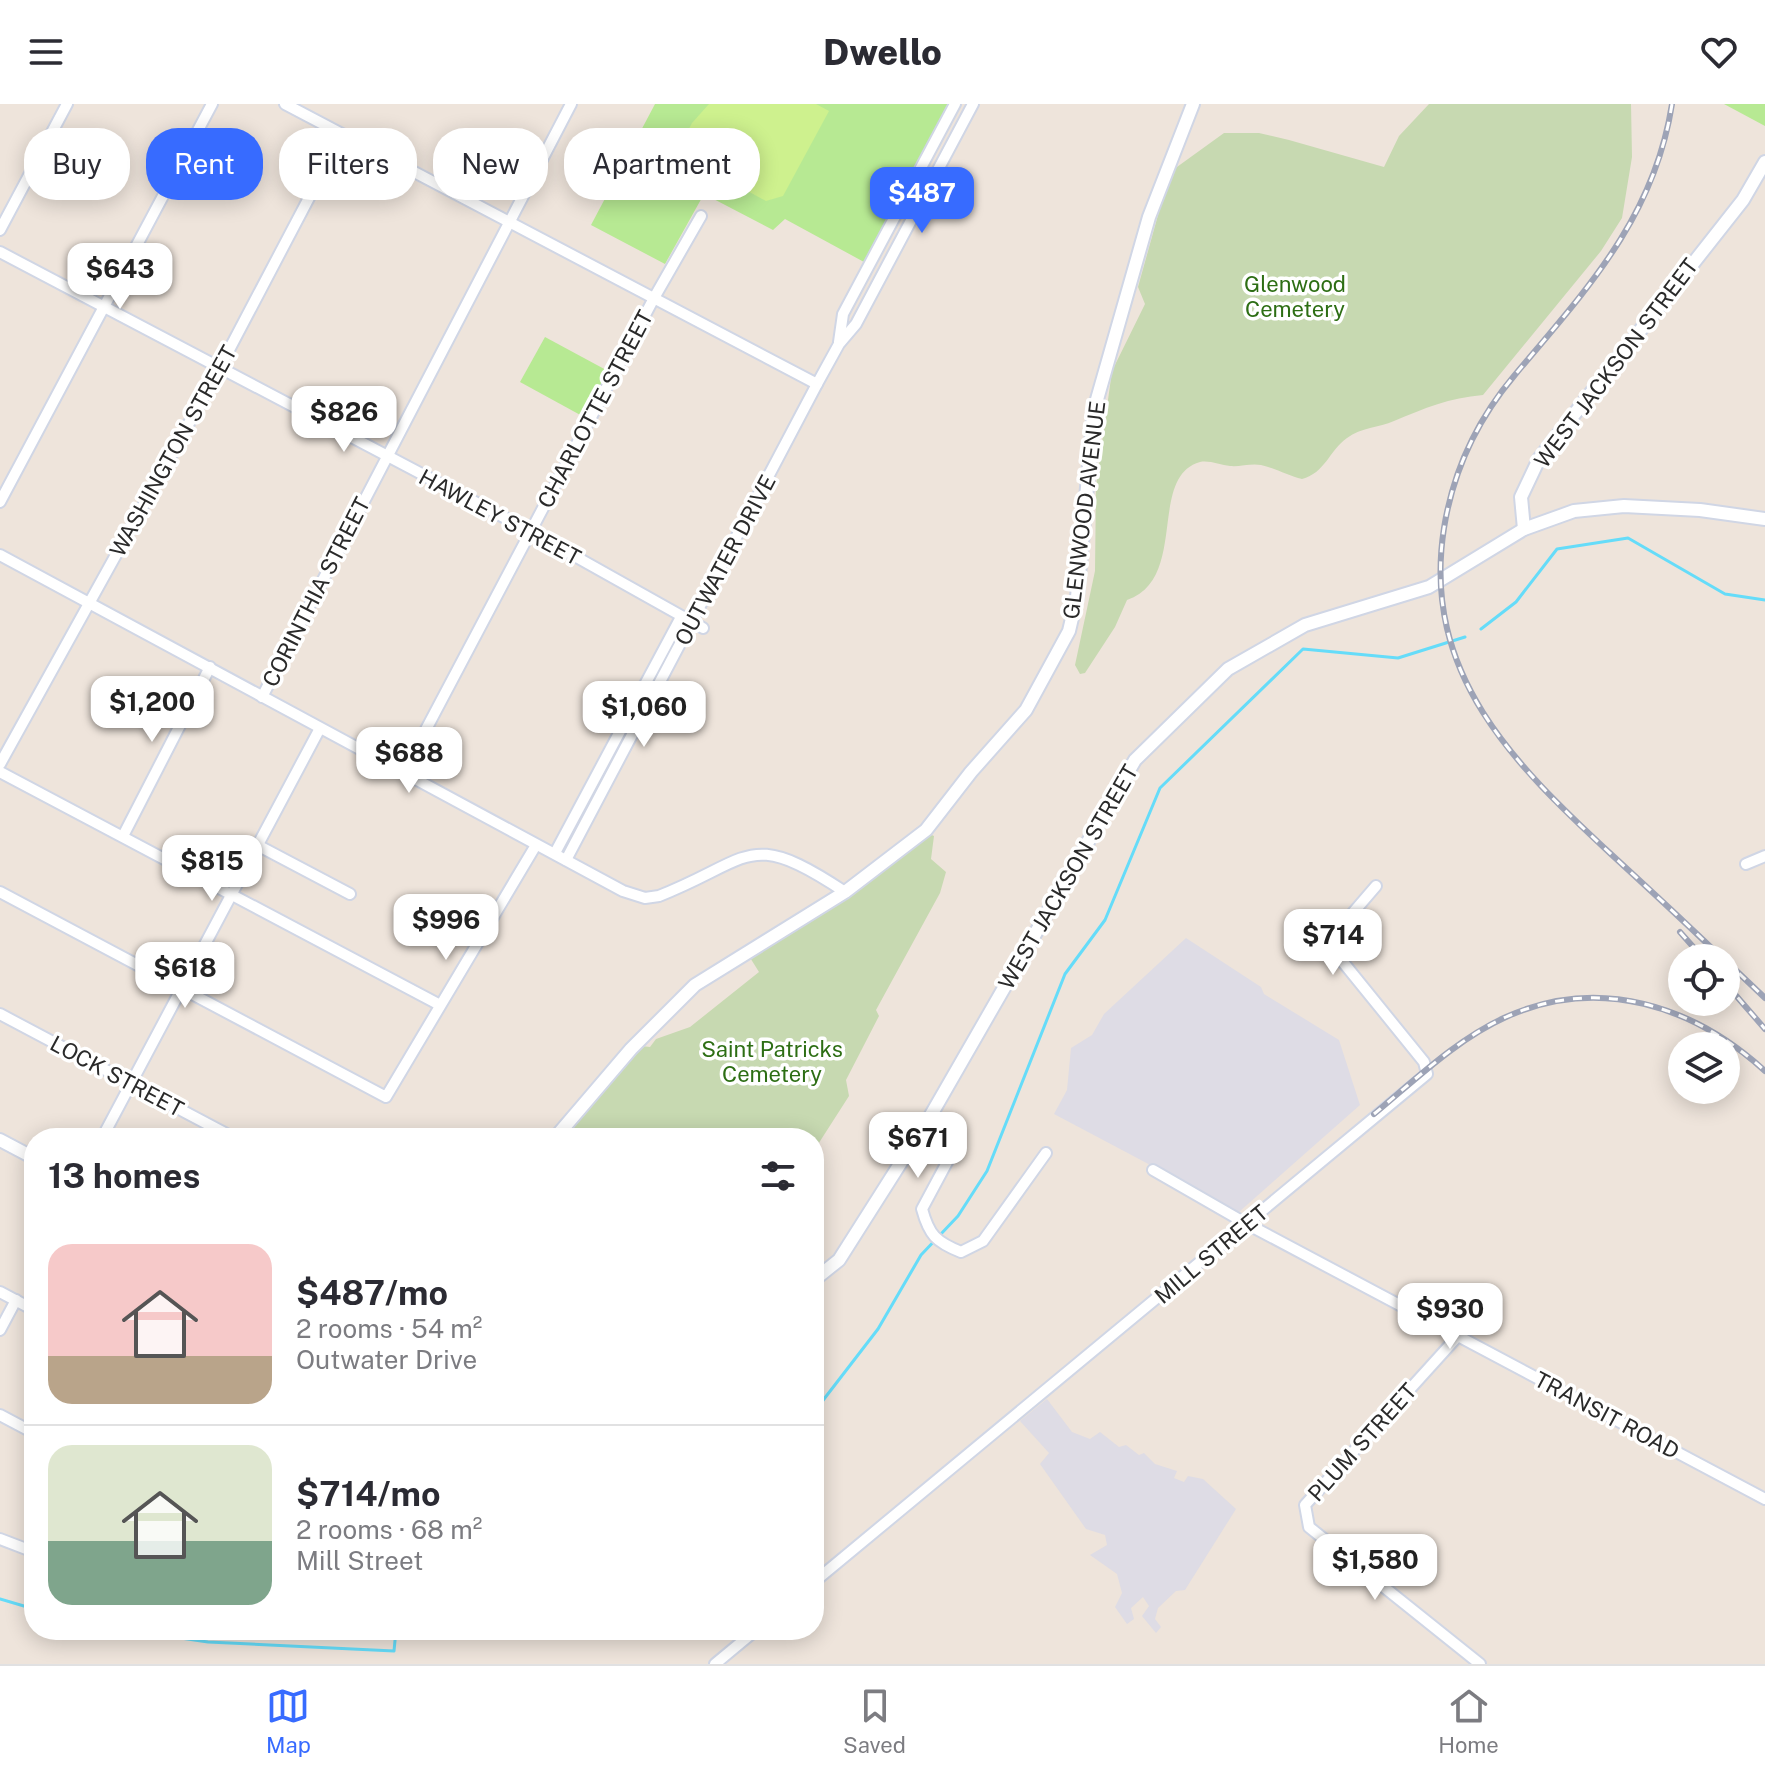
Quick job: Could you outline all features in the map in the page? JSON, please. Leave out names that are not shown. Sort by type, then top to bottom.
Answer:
[{"type":"street","points":[[0,230],[67,104]]},
{"type":"street","points":[[0,502],[212,104]]},
{"type":"street","points":[[285,104],[329,128]]},
{"type":"street","name":"CORINTHIA STREET","points":[[262,697],[571,104]]},
{"type":"street","name":"OUTWATER DRIVE","points":[[839,344],[843,314],[955,104]]},
{"type":"street","name":"OUTWATER DRIVE","points":[[566,860],[817,384],[839,344],[856,324],[973,104]]},
{"type":"street","name":"GLENWOOD AVENUE","points":[[564,1128],[631,1049],[695,985],[845,892],[926,830],[966,769],[1026,710],[1069,631],[1077,597],[1094,410],[1149,217],[1193,104]]},
{"type":"street","name":"WEST JACKSON STREET","points":[[824,1272],[839,1260],[931,1115],[1135,760],[1228,669],[1305,625],[1429,587],[1524,529],[1521,497],[1539,459],[1743,200],[1765,162]]},
{"type":"street","points":[[417,174],[817,384]]},
{"type":"street","name":"WASHINGTON STREET","points":[[0,764],[219,369],[308,200]]},
{"type":"street","name":"CHARLOTTE STREET","points":[[403,773],[654,298],[701,216]]},
{"type":"street","name":"HAWLEY STREET","points":[[0,252],[530,531],[703,628]]},
{"type":"street","points":[[1524,529],[1574,511],[1624,506],[1700,510],[1765,519]]},
{"type":"street","points":[[0,555],[210,667],[319,730],[623,891],[645,898],[667,893],[739,859],[774,854],[800,864],[845,892]]},
{"type":"street","name":"OUTWATER DRIVE","points":[[555,853],[681,617]]},
{"type":"street","points":[[123,836],[210,667]]},
{"type":"street","points":[[107,1128],[319,730]]},
{"type":"street","points":[[0,772],[440,1005]]},
{"type":"street","points":[[0,892],[386,1097],[536,845]]},
{"type":"street","points":[[259,846],[350,894]]},
{"type":"street","points":[[1746,864],[1765,856]]},
{"type":"street","name":"MILL STREET","points":[[824,1574],[1427,1074],[1424,1062],[1334,951],[1339,929],[1376,886]]},
{"type":"street","name":"LOCK STREET","points":[[0,1014],[215,1128]]},
{"type":"street","points":[[931,1115],[949,1130],[952,1153],[922,1209],[929,1234],[938,1244],[961,1252],[983,1241],[1046,1153]]},
{"type":"street","points":[[0,1140],[24,1153]]},
{"type":"street","name":"TRANSIT ROAD","points":[[1153,1170],[1247,1224],[1765,1499]]},
{"type":"street","points":[[0,1292],[24,1304]]},
{"type":"street","points":[[0,1330],[16,1300]]},
{"type":"street","name":"PLUM STREET","points":[[1458,1336],[1305,1505],[1304,1515],[1309,1527],[1480,1664]]},
{"type":"street","points":[[0,1415],[24,1428]]},
{"type":"street","points":[[0,1539],[24,1548]]},
{"type":"street","points":[[715,1664],[744,1640]]},
{"type":"shaded area","points":[[1186,938],[1261,987],[1264,994],[1339,1040],[1360,1105],[1239,1212],[1054,1114],[1067,1090],[1071,1048],[1092,1035],[1104,1014]]},
{"type":"shaded area","points":[[1047,1399],[1072,1432],[1090,1439],[1100,1432],[1119,1447],[1126,1445],[1139,1455],[1144,1453],[1155,1464],[1177,1471],[1174,1478],[1184,1482],[1188,1476],[1203,1479],[1236,1509],[1185,1590],[1176,1591],[1158,1608],[1155,1619],[1161,1627],[1156,1633],[1142,1616],[1149,1606],[1143,1597],[1131,1608],[1134,1619],[1127,1624],[1115,1607],[1122,1593],[1117,1574],[1090,1555],[1107,1545],[1105,1535],[1086,1529],[1040,1464],[1049,1453],[1020,1421]]},
{"type":"green space","points":[[655,104],[948,104],[864,262],[785,219],[773,230],[716,200],[760,200],[760,128],[642,128]]},
{"type":"green space","points":[[709,104],[816,104],[829,111],[783,196],[766,201],[760,198],[760,128],[689,128]]},
{"type":"green space","name":"Glenwood Cemetery","points":[[1429,104],[1631,104],[1632,157],[1622,218],[1601,251],[1483,395],[1437,404],[1358,432],[1341,443],[1322,467],[1302,479],[1257,465],[1230,466],[1200,462],[1184,471],[1175,487],[1157,572],[1146,589],[1127,600],[1115,627],[1085,673],[1080,674],[1075,665],[1095,571],[1096,486],[1112,371],[1145,304],[1138,287],[1170,172],[1224,133],[1259,133],[1384,167],[1399,136]]},
{"type":"green space","points":[[1724,104],[1765,104],[1765,126]]},
{"type":"green space","points":[[604,200],[701,200],[665,264],[591,225]]},
{"type":"green space","points":[[545,337],[608,371],[584,417],[520,382]]},
{"type":"green space","name":"Saint Patricks Cemetery","points":[[927,833],[934,836],[931,859],[946,872],[940,893],[876,1010],[879,1016],[846,1080],[849,1096],[824,1135],[824,1128],[568,1128],[641,1046],[650,1047],[656,1039],[690,1027],[759,972],[749,956],[902,857]]},
{"type":"waterway","points":[[1481,629],[1516,602],[1557,549],[1628,538],[1725,594],[1765,600]]},
{"type":"waterway","points":[[824,1399],[878,1329],[921,1255],[958,1216],[987,1171],[1065,974],[1105,920],[1160,788],[1303,649],[1398,658],[1465,637]]},
{"type":"waterway","points":[[0,1599],[24,1606]]},
{"type":"waterway","points":[[194,1640],[394,1651],[395,1640]]},
{"type":"railway","points":[[1672,104],[1663,145],[1650,183],[1633,218],[1590,283],[1501,393],[1468,448],[1448,507],[1441,580],[1447,628],[1461,672],[1483,712],[1510,750],[1576,821],[1707,944]]},
{"type":"railway","points":[[1680,932],[1691,944]]},
{"type":"railway","points":[[1740,974],[1765,998]]},
{"type":"railway","points":[[1374,1114],[1437,1061],[1488,1026],[1541,1005],[1576,999],[1610,998],[1676,1014],[1708,1029],[1765,1071]]},
{"type":"railway","points":[[1740,1000],[1765,1029]]}]
